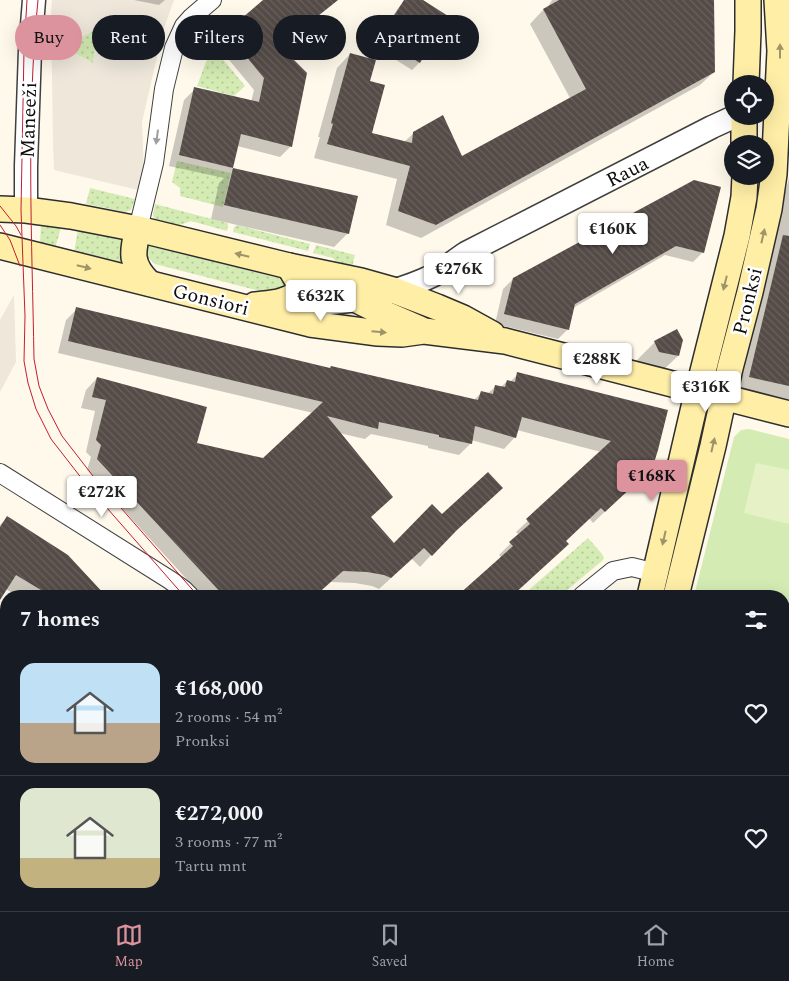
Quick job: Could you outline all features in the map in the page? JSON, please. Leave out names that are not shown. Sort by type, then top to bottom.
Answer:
[{"type":"main road","points":[[746,75],[748,0]]},
{"type":"main road","name":"Pronksi","points":[[677,590],[769,209],[774,174],[780,50],[776,0]]},
{"type":"main road","name":"Pronksi","points":[[653,585],[698,390],[737,236],[745,185]]},
{"type":"main road","name":"Gonsiori","points":[[0,209],[26,210],[138,228],[289,266],[359,290],[393,290],[463,318],[506,341]]},
{"type":"main road","points":[[138,228],[134,247],[134,261],[140,274],[149,283]]},
{"type":"main road","name":"Gonsiori","points":[[0,246],[310,324],[378,333],[402,334],[424,331],[506,341],[789,414]]},
{"type":"main road","points":[[240,306],[282,302],[292,298],[298,293],[299,283],[289,266]]},
{"type":"main road","name":"Gonsiori","points":[[359,290],[381,312],[424,331]]},
{"type":"street","name":"Maneeži","points":[[26,210],[30,50],[34,0]]},
{"type":"street","points":[[138,228],[154,163],[164,89],[174,48],[184,26],[212,0]]},
{"type":"street","name":"Raua","points":[[393,290],[434,274],[466,253],[724,122]]},
{"type":"street","name":"Raua","points":[[282,302],[341,302],[359,290],[384,278],[411,272],[466,253]]},
{"type":"street","points":[[0,472],[182,590]]},
{"type":"street","points":[[589,590],[613,571],[632,567],[653,585]]},
{"type":"green space","points":[[92,31],[93,63],[82,57],[82,36]]},
{"type":"green space","points":[[207,60],[224,60],[245,86],[234,96],[197,86]]},
{"type":"green space","points":[[177,161],[231,173],[223,207],[180,196],[180,188],[172,182]]},
{"type":"green space","points":[[90,188],[135,199],[131,210],[125,212],[86,204]]},
{"type":"green space","points":[[155,204],[227,223],[227,231],[191,221],[177,226],[157,221],[153,216]]},
{"type":"green space","points":[[41,224],[61,228],[55,248],[40,244]]},
{"type":"green space","points":[[237,225],[310,244],[308,251],[233,232],[234,227]]},
{"type":"green space","points":[[78,230],[123,239],[123,264],[74,252]]},
{"type":"green space","points":[[144,245],[281,278],[289,285],[271,294],[155,264],[145,255]]},
{"type":"green space","points":[[316,245],[355,255],[352,267],[339,267],[333,258],[313,253]]},
{"type":"green space","points":[[749,429],[789,439],[789,590],[696,590],[734,437],[741,430]]},
{"type":"green space","points":[[756,463],[789,470],[789,524],[744,513]]},
{"type":"green space","points":[[588,538],[604,558],[567,590],[529,590]]},
{"type":"shaded area","points":[[52,0],[174,0],[165,25],[165,15],[92,15],[92,32],[82,37],[82,15],[51,15]]},
{"type":"shaded area","points":[[82,58],[93,63],[94,60],[156,60],[142,122],[144,175],[138,190],[54,170],[52,60],[82,60]]},
{"type":"shaded area","points":[[14,295],[16,362],[0,392],[0,320]]},
{"type":"building","points":[[263,0],[338,0],[319,15],[273,15],[273,60],[294,60],[307,73],[292,147],[241,134],[233,168],[179,155],[194,87],[259,102],[264,78],[249,60],[263,60],[263,15],[246,15]]},
{"type":"building","points":[[404,0],[423,0],[446,15],[394,15]]},
{"type":"building","points":[[559,0],[714,0],[715,72],[436,225],[398,211],[410,166],[327,144],[350,53],[356,55],[356,60],[376,60],[370,81],[385,85],[372,133],[412,143],[413,132],[443,115],[462,156],[586,89],[543,9]]},
{"type":"building","points":[[233,168],[358,196],[349,234],[224,205]]},
{"type":"building","points":[[694,180],[721,187],[704,253],[676,246],[575,304],[569,330],[504,314],[513,278]]},
{"type":"building","points":[[783,235],[789,236],[789,386],[749,377]]},
{"type":"building","points":[[76,307],[330,368],[331,366],[478,400],[481,391],[493,394],[495,385],[505,387],[507,380],[515,382],[517,372],[668,410],[654,463],[648,472],[605,512],[601,508],[566,541],[569,544],[519,590],[464,590],[513,546],[509,542],[530,524],[526,519],[611,441],[522,417],[516,438],[475,426],[472,444],[379,422],[378,429],[327,416],[393,497],[371,517],[394,543],[432,504],[442,514],[488,472],[503,488],[432,556],[424,548],[391,578],[367,572],[343,571],[322,590],[218,590],[97,459],[101,445],[96,440],[106,400],[92,397],[97,377],[207,407],[197,443],[263,458],[323,402],[68,341]]},
{"type":"building","points":[[677,329],[683,340],[679,356],[659,352],[654,341]]},
{"type":"building","points":[[7,516],[68,555],[100,590],[41,590],[16,575],[6,590],[0,590],[0,527]]},
{"type":"tram line","points":[[27,0],[24,50],[21,210],[25,316],[24,361],[28,383],[36,409],[51,439],[86,484],[179,590]]},
{"type":"tram line","points":[[38,0],[32,89],[31,179],[34,359],[39,386],[62,436],[93,476],[193,590]]},
{"type":"tram line","points":[[0,206],[21,235]]},
{"type":"tram line","points":[[0,225],[10,240],[20,266]]}]
